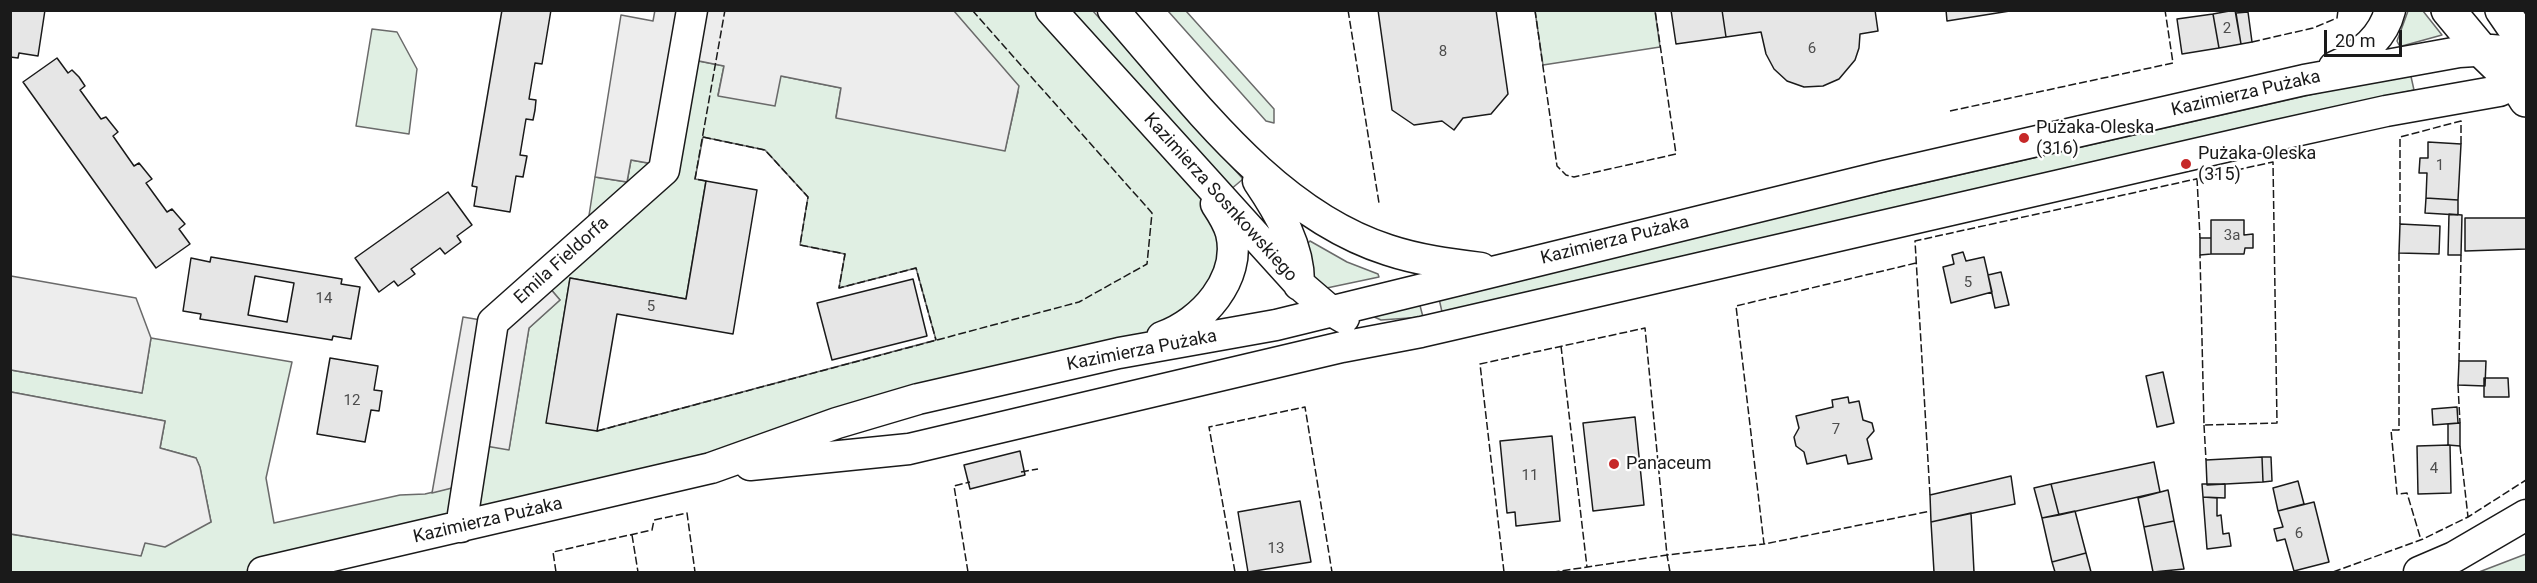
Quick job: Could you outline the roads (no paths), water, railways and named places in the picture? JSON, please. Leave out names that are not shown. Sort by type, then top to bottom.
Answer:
[{"type":"main road","points":[[2448,10],[2482,51],[2523,86]]},
{"type":"main road","points":[[2502,10],[2526,45]]},
{"type":"street","name":"Emila Fieldorfa","points":[[461,527],[493,322],[664,170],[692,10]]},
{"type":"street","name":"Kazimierza Sosnkowskiego","points":[[1051,10],[1299,284],[1332,311],[1347,319],[1389,331],[1421,332]]},
{"type":"street","points":[[1113,10],[1238,151],[1287,230],[1299,268],[1297,299],[1279,337],[1263,352],[1215,376]]},
{"type":"street","points":[[2304,80],[2346,62],[2366,48],[2382,32],[2390,10]]},
{"type":"street","name":"Kazimierza Pużaka","points":[[263,573],[711,468],[837,423],[918,399],[1119,353],[1287,322],[1884,176],[2304,80],[2459,52],[2526,53]]},
{"type":"street","name":"Kazimierza Pużaka","points":[[711,468],[795,462],[909,449],[1215,376],[1342,347],[1421,332],[2221,148],[2386,111],[2523,86]]},
{"type":"street","points":[[1238,151],[1307,208],[1358,237],[1386,249],[1420,259],[1496,270]]},
{"type":"street","points":[[1119,353],[1169,335],[1189,324],[1206,310],[1220,291],[1232,251],[1231,235],[1223,215],[1199,176]]},
{"type":"street","points":[[2419,573],[2454,557],[2526,515]]},
{"type":"place","name":"Pużaka-Oleska (316)","points":[[2024,138]]},
{"type":"place","name":"Pużaka-Oleska (315)","points":[[2186,164]]},
{"type":"place","name":"Panaceum","points":[[1614,464]]}]
